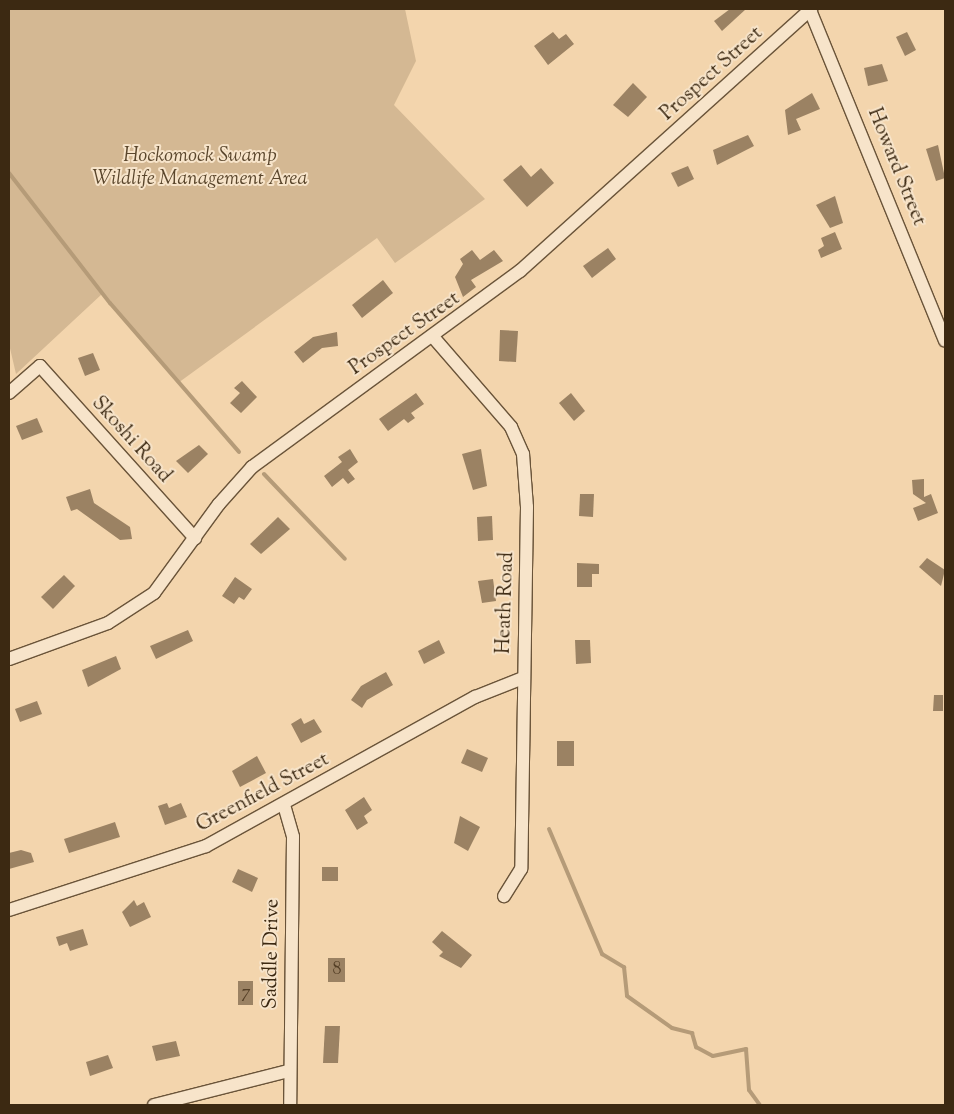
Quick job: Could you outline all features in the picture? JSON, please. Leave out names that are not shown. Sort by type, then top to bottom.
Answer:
[{"type":"street","name":"Prospect Street","points":[[9,659],[124,615],[154,593],[252,467],[434,338],[520,271],[811,9]]},
{"type":"street","name":"Howard Street","points":[[811,9],[945,340]]},
{"type":"street","name":"Heath Road","points":[[434,338],[511,428],[523,454],[527,507],[522,678],[521,870],[504,896]]},
{"type":"street","name":"Skoshi Road","points":[[9,393],[40,366],[195,538]]},
{"type":"street","name":"Greenfield Street","points":[[9,910],[206,846],[284,805],[474,697],[522,678]]},
{"type":"street","name":"Saddle Drive","points":[[284,805],[293,837],[288,1071],[290,1105]]},
{"type":"street","points":[[154,1105],[288,1071]]},
{"type":"green space","name":"Hockomock Swamp Wildlife Management Area","points":[[9,9],[405,9],[416,61],[394,105],[485,199],[395,263],[377,238],[178,383],[102,294],[16,374],[9,344]]},
{"type":"building","points":[[730,9],[746,9],[722,31],[714,21]]},
{"type":"building","points":[[553,32],[559,39],[566,34],[574,44],[548,65],[534,46]]},
{"type":"building","points":[[907,32],[916,50],[905,56],[896,37]]},
{"type":"building","points":[[882,64],[888,81],[868,86],[864,68]]},
{"type":"building","points":[[633,83],[647,97],[628,117],[613,105]]},
{"type":"building","points":[[812,93],[820,109],[796,119],[801,130],[788,135],[785,110]]},
{"type":"building","points":[[748,135],[754,146],[717,165],[713,150]]},
{"type":"building","points":[[938,145],[945,178],[936,181],[926,149]]},
{"type":"building","points":[[521,165],[531,177],[541,168],[554,183],[527,207],[503,180]]},
{"type":"building","points":[[688,166],[694,179],[678,187],[671,173]]},
{"type":"building","points":[[835,196],[843,223],[830,228],[816,205]]},
{"type":"building","points":[[835,232],[842,249],[821,258],[818,250],[824,246],[821,238]]},
{"type":"building","points":[[608,248],[616,259],[592,278],[583,266]]},
{"type":"building","points":[[472,250],[480,260],[494,250],[503,261],[471,280],[476,287],[463,297],[455,277],[463,264],[460,259]]},
{"type":"building","points":[[383,280],[393,293],[362,318],[352,305]]},
{"type":"building","points":[[500,330],[518,331],[516,362],[499,361]]},
{"type":"building","points":[[337,332],[338,346],[322,348],[303,363],[294,352],[313,337]]},
{"type":"building","points":[[93,353],[100,370],[85,376],[78,358]]},
{"type":"building","points":[[242,381],[257,397],[241,413],[230,403],[240,393],[234,388]]},
{"type":"building","points":[[416,393],[424,404],[411,413],[415,418],[408,423],[404,419],[388,431],[379,419]]},
{"type":"building","points":[[571,393],[585,411],[574,421],[559,403]]},
{"type":"building","points":[[37,418],[43,432],[22,440],[16,426]]},
{"type":"building","points":[[199,445],[208,454],[188,473],[176,461]]},
{"type":"building","points":[[350,449],[358,462],[348,470],[355,479],[348,484],[343,478],[332,487],[324,476],[342,462],[338,457]]},
{"type":"building","points":[[481,449],[487,486],[473,490],[462,454]]},
{"type":"building","points":[[924,479],[924,497],[931,494],[938,513],[918,521],[913,508],[926,503],[913,494],[912,480]]},
{"type":"building","points":[[90,489],[94,503],[130,527],[132,539],[120,540],[77,509],[71,511],[66,497]]},
{"type":"building","points":[[580,494],[594,494],[593,517],[579,516]]},
{"type":"building","points":[[492,516],[493,540],[478,541],[477,517]]},
{"type":"building","points":[[278,517],[290,529],[261,554],[250,544]]},
{"type":"building","points":[[927,558],[945,570],[941,586],[919,567]]},
{"type":"building","points":[[577,563],[599,564],[599,574],[592,574],[592,587],[577,587]]},
{"type":"building","points":[[64,575],[75,586],[53,609],[41,597]]},
{"type":"building","points":[[235,577],[252,589],[244,600],[239,597],[234,604],[222,596]]},
{"type":"building","points":[[493,579],[496,601],[482,603],[478,581]]},
{"type":"building","points":[[188,630],[193,641],[156,659],[150,646]]},
{"type":"building","points":[[439,640],[445,653],[424,664],[418,651]]},
{"type":"building","points":[[575,640],[590,640],[591,663],[576,664]]},
{"type":"building","points":[[116,656],[121,669],[88,687],[82,670]]},
{"type":"building","points":[[386,672],[393,685],[367,700],[362,708],[351,700],[361,686]]},
{"type":"building","points":[[934,695],[943,695],[943,711],[933,711]]},
{"type":"building","points":[[37,701],[42,714],[20,722],[15,709]]},
{"type":"building","points":[[301,718],[304,724],[314,719],[322,732],[301,743],[291,724]]},
{"type":"building","points":[[557,741],[574,741],[574,766],[557,766]]},
{"type":"building","points":[[467,749],[488,758],[482,772],[461,763]]},
{"type":"building","points":[[257,756],[266,773],[240,787],[232,771]]},
{"type":"building","points":[[364,797],[372,810],[364,816],[368,823],[357,830],[345,810]]},
{"type":"building","points":[[167,803],[169,808],[181,803],[187,817],[165,825],[158,806]]},
{"type":"building","points":[[460,816],[480,827],[468,851],[454,843]]},
{"type":"building","points":[[115,822],[120,837],[69,853],[64,839]]},
{"type":"building","points":[[21,850],[31,853],[34,862],[9,869],[9,853]]},
{"type":"building","points":[[322,867],[338,867],[338,881],[322,881]]},
{"type":"building","points":[[238,869],[258,878],[252,892],[232,882]]},
{"type":"building","points":[[134,900],[137,906],[144,902],[151,917],[130,927],[122,912]]},
{"type":"building","points":[[83,929],[88,945],[70,951],[67,943],[59,946],[56,937]]},
{"type":"building","points":[[442,931],[472,955],[461,968],[439,956],[443,952],[432,942]]},
{"type":"building","points":[[328,958],[345,958],[345,982],[328,982]]},
{"type":"building","points":[[238,981],[253,981],[253,1005],[238,1005]]},
{"type":"building","points":[[325,1026],[340,1026],[338,1063],[323,1063]]},
{"type":"building","points":[[176,1041],[180,1056],[156,1061],[152,1046]]},
{"type":"building","points":[[108,1055],[113,1068],[90,1076],[86,1062]]},
{"type":"waterway","points":[[9,173],[110,303],[239,452]]},
{"type":"waterway","points":[[264,474],[345,559]]},
{"type":"waterway","points":[[549,829],[602,954],[624,967],[627,996],[672,1028],[692,1033],[696,1047],[713,1056],[746,1049],[749,1090],[760,1105]]}]
